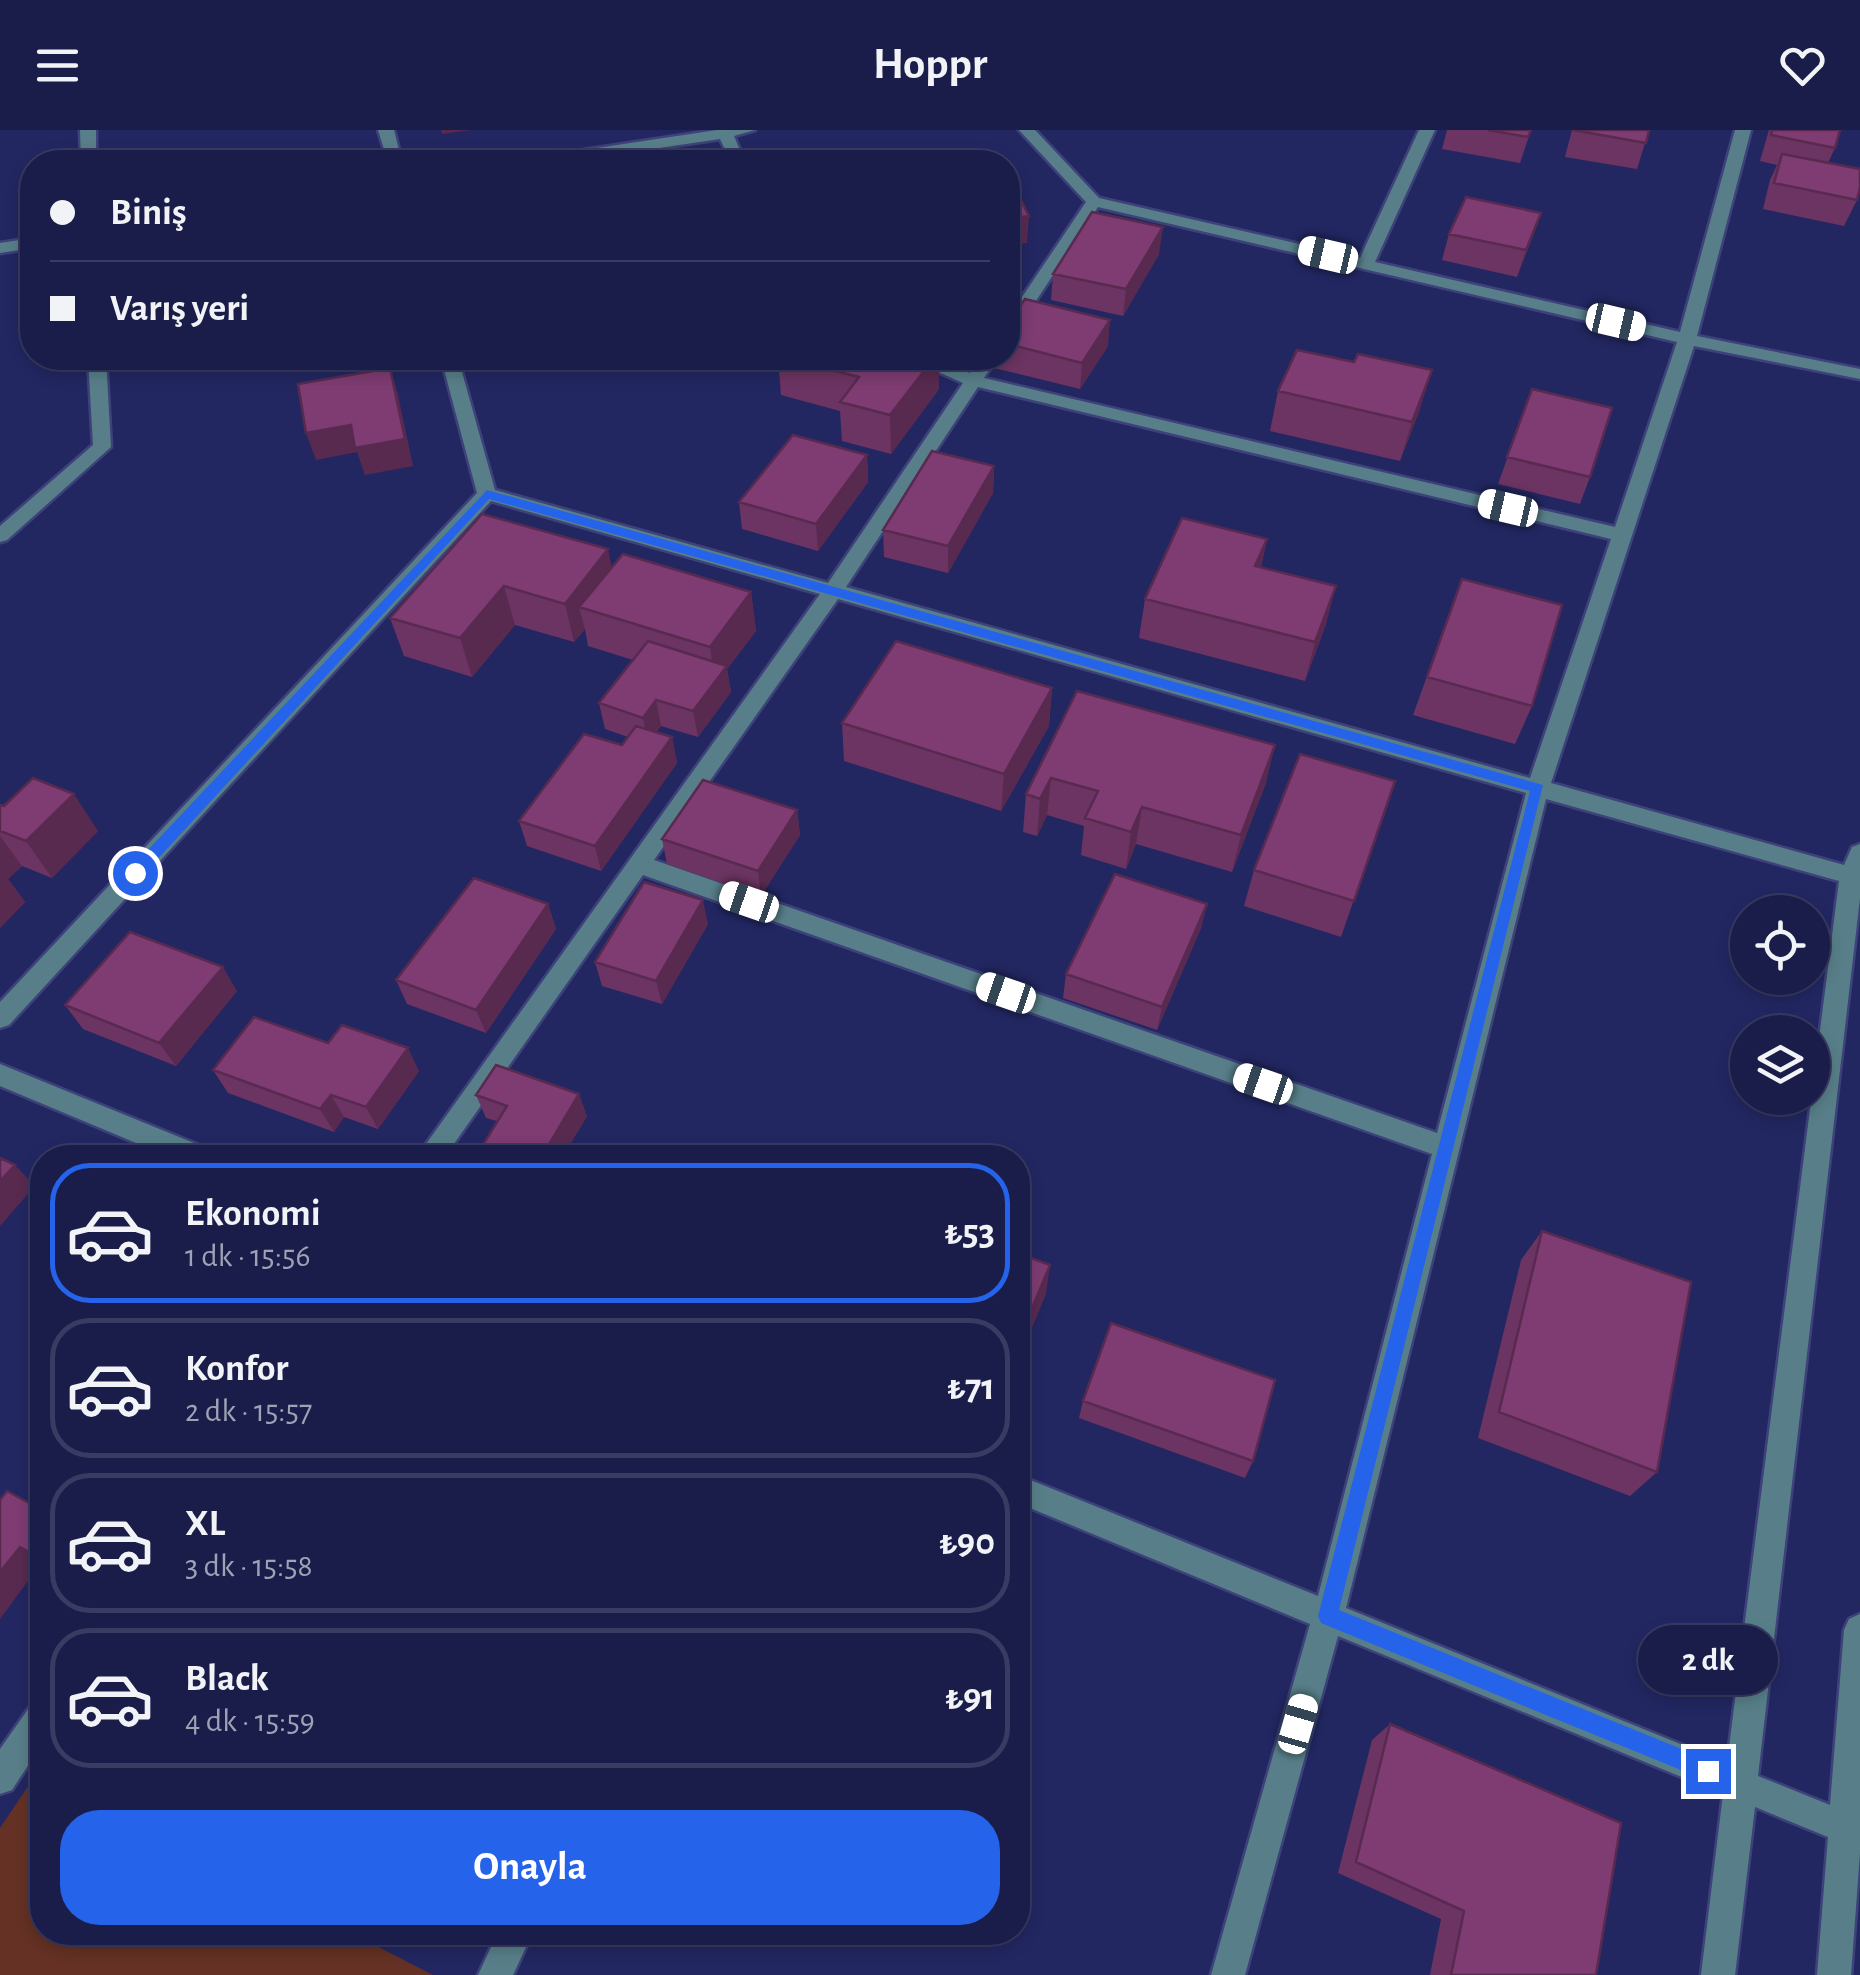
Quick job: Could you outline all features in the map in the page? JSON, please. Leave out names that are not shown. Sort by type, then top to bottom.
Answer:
[{"type":"street","points":[[612,150],[746,130]]},
{"type":"street","points":[[1027,130],[1094,201],[1687,339],[1860,374]]},
{"type":"street","points":[[1366,264],[1427,130]]},
{"type":"street","points":[[1228,1975],[1328,1616],[1538,788],[1687,339],[1743,130]]},
{"type":"street","points":[[1020,312],[1094,201]]},
{"type":"street","points":[[0,536],[102,447],[97,370]]},
{"type":"street","points":[[452,370],[487,494]]},
{"type":"street","points":[[946,370],[974,381],[1622,534]]},
{"type":"street","points":[[438,1145],[833,590],[981,370]]},
{"type":"street","points":[[487,494],[1538,788],[1857,869],[1718,1975]]},
{"type":"street","points":[[0,1018],[487,494]]},
{"type":"street","points":[[638,864],[1447,1148]]},
{"type":"street","points":[[0,1075],[170,1145]]},
{"type":"street","points":[[1030,1494],[1851,1830]]},
{"type":"street","points":[[1834,1975],[1851,1830],[1860,1630]]},
{"type":"street","points":[[0,1778],[30,1734]]},
{"type":"street","points":[[495,1975],[510,1945]]},
{"type":"shaded area","points":[[30,1783],[30,1945],[374,1945],[433,1975],[0,1975],[0,1828]]},
{"type":"building","points":[[1488,130],[1531,130],[1528,137]]},
{"type":"building","points":[[1573,130],[1649,130],[1646,143]]},
{"type":"building","points":[[1772,130],[1840,130],[1835,148],[1771,135]]},
{"type":"building","points":[[1782,154],[1860,169],[1857,200],[1774,183]]},
{"type":"building","points":[[1466,197],[1541,213],[1526,250],[1449,234]]},
{"type":"building","points":[[1020,198],[1029,216],[1020,217]]},
{"type":"building","points":[[1092,212],[1163,227],[1126,289],[1053,274]]},
{"type":"building","points":[[1025,299],[1110,320],[1082,363],[1020,347],[1020,306]]},
{"type":"building","points":[[1297,350],[1354,362],[1358,354],[1432,370],[1412,422],[1278,391]]},
{"type":"building","points":[[390,370],[405,439],[355,448],[351,425],[306,433],[298,384]]},
{"type":"building","points":[[831,370],[925,370],[890,415],[840,402],[859,377]]},
{"type":"building","points":[[1532,389],[1612,408],[1590,477],[1507,457]]},
{"type":"building","points":[[793,435],[867,455],[816,524],[739,502]]},
{"type":"building","points":[[932,451],[994,466],[948,546],[883,530]]},
{"type":"building","points":[[482,514],[608,549],[565,604],[504,586],[460,638],[390,618]]},
{"type":"building","points":[[1182,518],[1267,539],[1255,566],[1336,586],[1315,642],[1145,599]]},
{"type":"building","points":[[623,554],[751,592],[710,647],[579,607]]},
{"type":"building","points":[[1462,579],[1562,605],[1532,706],[1427,677]]},
{"type":"building","points":[[648,641],[727,666],[693,711],[656,700],[643,718],[599,703]]},
{"type":"building","points":[[896,641],[1052,688],[1004,774],[842,723]]},
{"type":"building","points":[[1077,691],[1275,745],[1241,835],[1142,807],[1131,832],[1085,818],[1098,791],[1051,778],[1040,799],[1026,794]]},
{"type":"building","points":[[636,726],[672,737],[595,846],[519,821],[584,734],[622,745]]},
{"type":"building","points":[[1300,754],[1395,781],[1354,901],[1254,870]]},
{"type":"building","points":[[33,778],[74,794],[26,841],[0,831],[0,805],[4,806]]},
{"type":"building","points":[[703,780],[797,810],[758,871],[662,839]]},
{"type":"building","points":[[1115,874],[1207,904],[1162,1007],[1066,974]]},
{"type":"building","points":[[474,878],[548,904],[476,1010],[396,980]]},
{"type":"building","points":[[644,882],[703,900],[656,981],[595,962]]},
{"type":"building","points":[[130,932],[223,967],[159,1043],[65,1005]]},
{"type":"building","points":[[254,1017],[328,1043],[342,1025],[408,1048],[366,1107],[331,1095],[320,1109],[213,1070]]},
{"type":"building","points":[[496,1065],[579,1094],[549,1145],[483,1145],[507,1106],[476,1095]]},
{"type":"building","points":[[0,1158],[15,1165],[0,1181]]},
{"type":"building","points":[[1542,1231],[1691,1282],[1657,1472],[1499,1412]]},
{"type":"building","points":[[1030,1258],[1050,1265],[1030,1313]]},
{"type":"building","points":[[1111,1323],[1275,1380],[1253,1461],[1083,1401]]},
{"type":"building","points":[[7,1491],[30,1503],[30,1552],[20,1547],[0,1572],[0,1500]]},
{"type":"building","points":[[1390,1724],[1621,1823],[1596,1975],[1451,1975],[1464,1911],[1356,1862]]},
{"type":"route","points":[[135,873],[487,494],[1538,788],[1328,1616],[1708,1771]]}]
